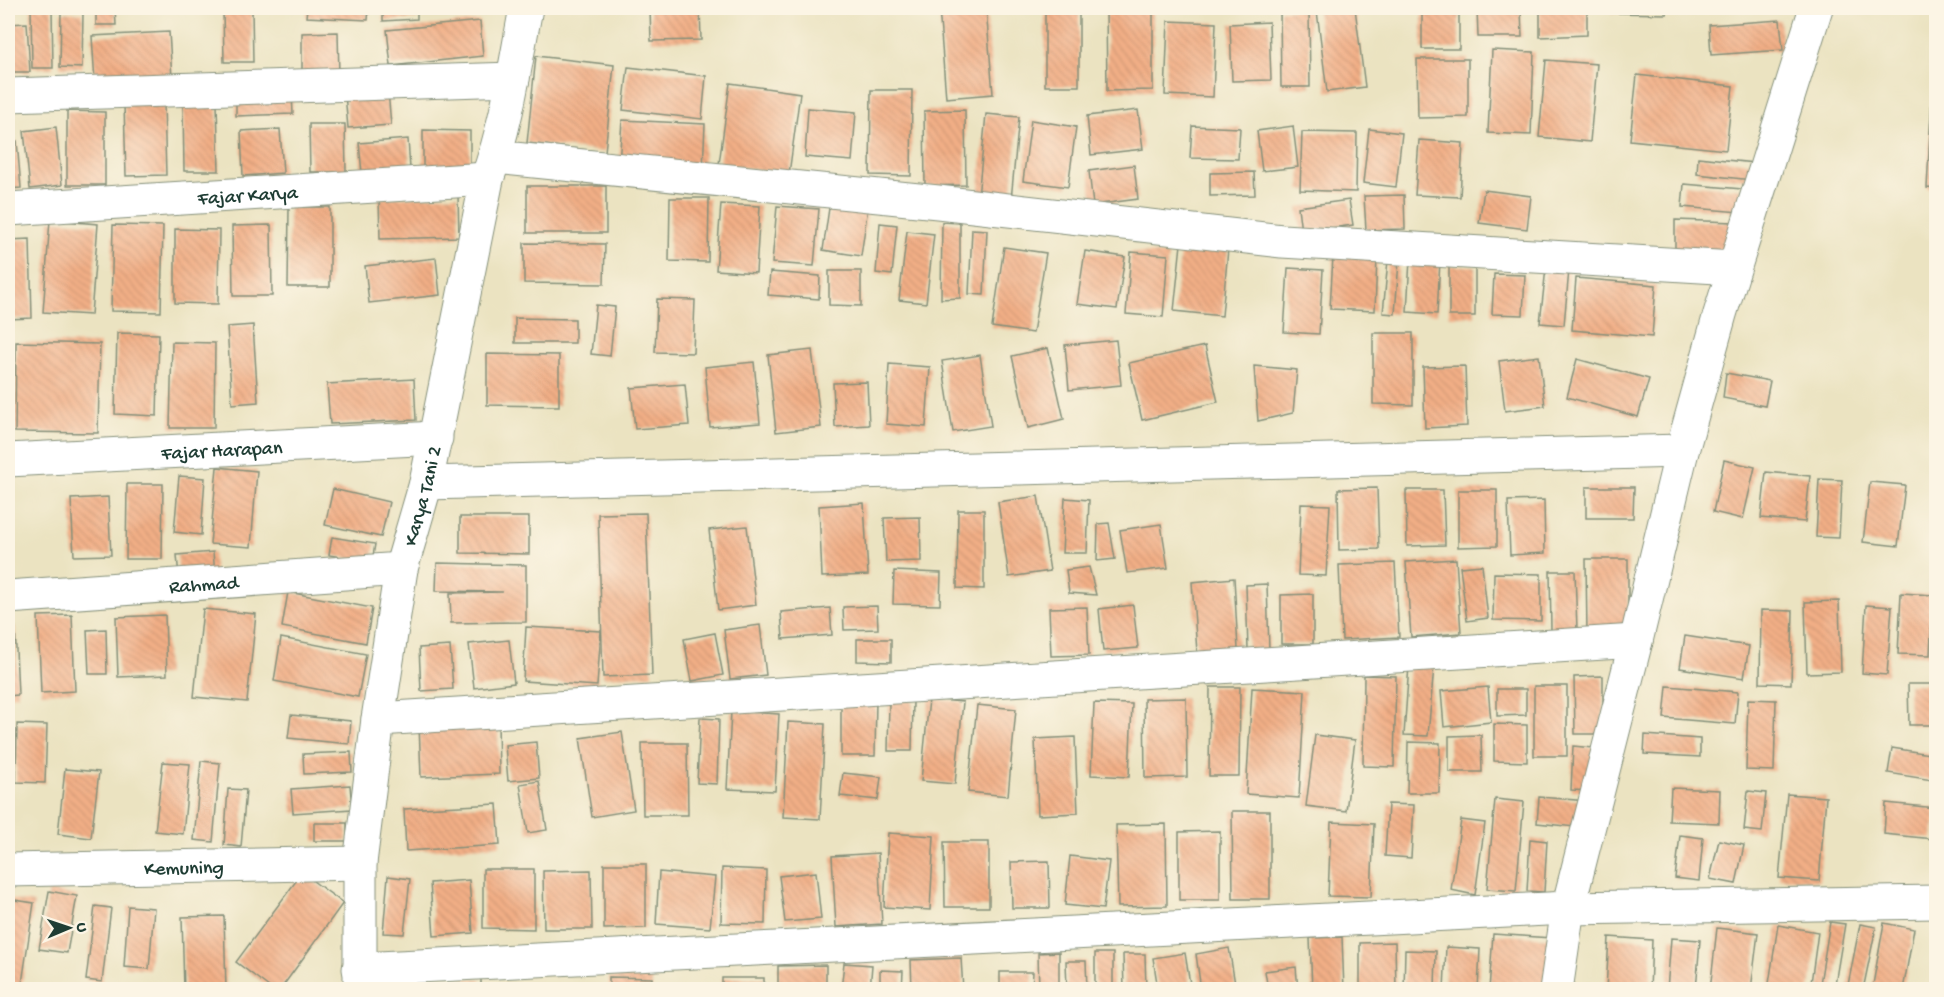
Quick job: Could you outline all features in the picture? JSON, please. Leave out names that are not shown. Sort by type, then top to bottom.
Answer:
[{"type":"street","name":"Karya Tani 2","points":[[359,979],[360,863],[378,719],[401,569],[426,483],[491,168],[513,79],[526,8]]},
{"type":"street","points":[[1556,990],[1568,908],[1682,451],[1720,314],[1816,8]]},
{"type":"street","points":[[8,95],[513,79]]},
{"type":"street","name":"Fajar Karya","points":[[8,209],[491,168],[938,202],[1282,242],[1734,268]]},
{"type":"street","name":"Fajar Harapan","points":[[8,460],[436,438]]},
{"type":"street","points":[[426,483],[1682,451]]},
{"type":"street","name":"Rahmad","points":[[8,597],[401,569]]},
{"type":"street","points":[[378,719],[1636,641]]},
{"type":"street","name":"Kemuning","points":[[8,870],[360,863]]},
{"type":"street","points":[[359,979],[1568,908],[1936,902]]},
{"type":"building","points":[[31,8],[52,8],[53,68],[32,68]]},
{"type":"building","points":[[96,8],[115,8],[116,25],[96,25]]},
{"type":"building","points":[[307,8],[369,8],[368,20],[306,17]]},
{"type":"building","points":[[383,8],[417,8],[417,19],[383,21]]},
{"type":"building","points":[[650,8],[700,8],[701,40],[651,41]]},
{"type":"building","points":[[939,8],[986,8],[993,94],[946,98]]},
{"type":"building","points":[[1045,8],[1079,8],[1079,86],[1045,86]]},
{"type":"building","points":[[1106,8],[1153,8],[1153,90],[1107,91]]},
{"type":"building","points":[[1355,8],[1365,87],[1327,92],[1317,11]]},
{"type":"building","points":[[1422,8],[1459,8],[1459,49],[1422,49]]},
{"type":"building","points":[[1477,8],[1521,8],[1522,37],[1478,37]]},
{"type":"building","points":[[1540,8],[1587,8],[1587,35],[1540,37]]},
{"type":"building","points":[[1612,8],[1667,8],[1667,14],[1612,13]]},
{"type":"building","points":[[223,10],[252,10],[253,62],[224,62]]},
{"type":"building","points":[[1280,10],[1309,10],[1310,87],[1281,87]]},
{"type":"building","points":[[61,12],[83,13],[82,68],[60,67]]},
{"type":"building","points":[[1780,20],[1783,50],[1711,55],[1709,25]]},
{"type":"building","points":[[480,21],[483,56],[391,66],[387,30]]},
{"type":"building","points":[[1168,21],[1216,23],[1213,97],[1165,95]]},
{"type":"building","points":[[1269,22],[1271,80],[1232,81],[1230,24]]},
{"type":"building","points":[[27,23],[30,72],[8,72],[8,24]]},
{"type":"building","points":[[169,32],[172,78],[95,82],[92,36]]},
{"type":"building","points":[[338,32],[339,77],[302,77],[302,33]]},
{"type":"building","points":[[1492,50],[1534,52],[1531,135],[1488,133]]},
{"type":"building","points":[[536,56],[614,65],[605,152],[527,143]]},
{"type":"building","points":[[1417,59],[1468,59],[1468,117],[1418,118]]},
{"type":"building","points":[[1546,60],[1597,64],[1590,142],[1539,137]]},
{"type":"building","points":[[628,67],[706,76],[702,119],[623,110]]},
{"type":"building","points":[[1637,75],[1733,86],[1726,150],[1630,140]]},
{"type":"building","points":[[1933,76],[1936,76],[1936,189],[1927,188]]},
{"type":"building","points":[[730,83],[800,93],[789,174],[719,164]]},
{"type":"building","points":[[871,90],[912,90],[911,176],[870,175]]},
{"type":"building","points":[[388,91],[391,125],[348,128],[345,94]]},
{"type":"building","points":[[292,94],[293,114],[236,116],[236,95]]},
{"type":"building","points":[[164,103],[166,175],[126,176],[124,104]]},
{"type":"building","points":[[217,104],[219,171],[184,171],[183,105]]},
{"type":"building","points":[[808,108],[856,112],[852,161],[805,157]]},
{"type":"building","points":[[965,110],[966,185],[925,186],[924,111]]},
{"type":"building","points":[[1138,110],[1143,149],[1091,155],[1087,116]]},
{"type":"building","points":[[67,111],[105,112],[105,185],[67,185]]},
{"type":"building","points":[[986,114],[1019,117],[1011,200],[978,198]]},
{"type":"building","points":[[622,120],[705,124],[703,169],[619,165]]},
{"type":"building","points":[[1031,120],[1076,127],[1068,187],[1023,181]]},
{"type":"building","points":[[309,124],[345,124],[346,172],[310,172]]},
{"type":"building","points":[[1192,126],[1240,128],[1238,159],[1190,158]]},
{"type":"building","points":[[1293,126],[1298,167],[1262,171],[1257,131]]},
{"type":"building","points":[[56,127],[62,185],[30,189],[24,131]]},
{"type":"building","points":[[280,129],[283,173],[243,176],[241,131]]},
{"type":"building","points":[[1369,129],[1402,133],[1396,187],[1363,183]]},
{"type":"building","points":[[423,130],[470,131],[470,169],[423,168]]},
{"type":"building","points":[[1302,132],[1357,133],[1356,192],[1300,190]]},
{"type":"building","points":[[408,139],[410,169],[362,173],[359,143]]},
{"type":"building","points":[[1419,140],[1463,143],[1460,197],[1415,195]]},
{"type":"building","points":[[17,141],[21,188],[8,189],[8,142]]},
{"type":"building","points":[[1698,157],[1754,163],[1752,180],[1697,174]]},
{"type":"building","points":[[1134,165],[1138,199],[1093,205],[1089,171]]},
{"type":"building","points":[[1254,172],[1255,195],[1210,196],[1210,173]]},
{"type":"building","points":[[1684,184],[1742,189],[1740,212],[1682,207]]},
{"type":"building","points":[[527,186],[606,186],[606,233],[527,233]]},
{"type":"building","points":[[1484,190],[1531,196],[1527,229],[1479,223]]},
{"type":"building","points":[[458,195],[459,237],[380,239],[379,198]]},
{"type":"building","points":[[1404,195],[1405,229],[1366,230],[1364,196]]},
{"type":"building","points":[[670,198],[709,198],[708,262],[669,261]]},
{"type":"building","points":[[1349,200],[1353,225],[1301,232],[1298,207]]},
{"type":"building","points":[[830,201],[868,207],[861,256],[823,250]]},
{"type":"building","points":[[721,204],[760,206],[756,273],[716,270]]},
{"type":"building","points":[[777,206],[819,209],[814,266],[772,263]]},
{"type":"building","points":[[289,207],[330,207],[330,287],[288,287]]},
{"type":"building","points":[[50,220],[98,224],[91,315],[43,312]]},
{"type":"building","points":[[1675,220],[1735,222],[1734,253],[1675,251]]},
{"type":"building","points":[[942,222],[960,223],[960,298],[941,299]]},
{"type":"building","points":[[880,223],[897,225],[892,275],[876,273]]},
{"type":"building","points":[[113,225],[163,226],[161,312],[111,311]]},
{"type":"building","points":[[271,225],[272,296],[233,296],[232,226]]},
{"type":"building","points":[[175,229],[219,230],[218,304],[175,303]]},
{"type":"building","points":[[972,229],[987,230],[984,295],[969,294]]},
{"type":"building","points":[[907,231],[934,234],[926,303],[899,300]]},
{"type":"building","points":[[30,239],[32,318],[8,319],[8,240]]},
{"type":"building","points":[[524,243],[605,244],[604,284],[524,283]]},
{"type":"building","points":[[1181,244],[1228,249],[1222,316],[1174,311]]},
{"type":"building","points":[[1004,247],[1046,253],[1033,333],[992,327]]},
{"type":"building","points":[[1085,251],[1125,257],[1117,309],[1077,304]]},
{"type":"building","points":[[1131,252],[1168,255],[1163,317],[1126,314]]},
{"type":"building","points":[[1333,256],[1377,257],[1375,311],[1330,309]]},
{"type":"building","points":[[436,258],[440,295],[369,303],[365,266]]},
{"type":"building","points":[[1410,259],[1440,261],[1437,314],[1407,312]]},
{"type":"building","points":[[1388,260],[1399,261],[1395,314],[1383,313]]},
{"type":"building","points":[[1449,266],[1475,266],[1475,316],[1449,316]]},
{"type":"building","points":[[1288,268],[1323,270],[1319,334],[1284,332]]},
{"type":"building","points":[[1546,268],[1569,270],[1564,325],[1540,323]]},
{"type":"building","points":[[829,271],[861,271],[861,306],[829,305]]},
{"type":"building","points":[[770,272],[820,276],[819,299],[768,295]]},
{"type":"building","points":[[1494,274],[1525,275],[1523,315],[1492,314]]},
{"type":"building","points":[[1576,278],[1656,285],[1652,337],[1572,330]]},
{"type":"building","points":[[657,299],[695,300],[693,353],[655,352]]},
{"type":"building","points":[[596,305],[615,307],[610,356],[591,354]]},
{"type":"building","points":[[515,318],[575,319],[575,343],[515,343]]},
{"type":"building","points":[[253,325],[258,402],[232,404],[227,327]]},
{"type":"building","points":[[117,333],[159,334],[157,416],[115,414]]},
{"type":"building","points":[[1373,333],[1413,333],[1413,405],[1373,404]]},
{"type":"building","points":[[1116,340],[1121,385],[1069,390],[1065,345]]},
{"type":"building","points":[[16,342],[100,344],[98,433],[15,432]]},
{"type":"building","points":[[172,342],[215,343],[214,428],[170,428]]},
{"type":"building","points":[[1205,346],[1218,402],[1142,420],[1129,363]]},
{"type":"building","points":[[1048,348],[1064,419],[1028,428],[1012,356]]},
{"type":"building","points":[[812,350],[821,427],[776,432],[768,355]]},
{"type":"building","points":[[487,354],[559,355],[559,406],[487,405]]},
{"type":"building","points":[[980,355],[991,426],[953,432],[942,361]]},
{"type":"building","points":[[1539,356],[1545,406],[1505,411],[1499,361]]},
{"type":"building","points":[[1577,359],[1649,379],[1638,417],[1567,397]]},
{"type":"building","points":[[754,362],[760,423],[710,427],[705,367]]},
{"type":"building","points":[[889,364],[930,367],[926,427],[886,424]]},
{"type":"building","points":[[1254,366],[1297,370],[1293,413],[1258,421]]},
{"type":"building","points":[[1465,366],[1467,426],[1425,428],[1423,367]]},
{"type":"building","points":[[1726,373],[1770,381],[1765,406],[1723,398]]},
{"type":"building","points":[[414,379],[416,420],[330,424],[327,384]]},
{"type":"building","points":[[867,382],[869,425],[835,427],[833,383]]},
{"type":"building","points":[[685,384],[689,425],[635,429],[631,388]]},
{"type":"building","points":[[1724,460],[1755,467],[1743,519],[1713,512]]},
{"type":"building","points":[[217,467],[257,471],[251,547],[210,544]]},
{"type":"building","points":[[1766,472],[1810,476],[1805,522],[1761,518]]},
{"type":"building","points":[[179,476],[205,478],[201,535],[174,532]]},
{"type":"building","points":[[1819,479],[1842,480],[1839,538],[1816,537]]},
{"type":"building","points":[[1870,482],[1905,485],[1898,546],[1863,542]]},
{"type":"building","points":[[127,484],[163,484],[162,559],[126,559]]},
{"type":"building","points":[[1586,487],[1634,487],[1633,518],[1586,518]]},
{"type":"building","points":[[1377,488],[1379,549],[1339,550],[1338,489]]},
{"type":"building","points":[[333,489],[389,502],[381,537],[325,525]]},
{"type":"building","points":[[1406,490],[1443,490],[1445,545],[1407,546]]},
{"type":"building","points":[[1458,490],[1497,490],[1497,546],[1458,547]]},
{"type":"building","points":[[1038,496],[1050,571],[1009,577],[998,502]]},
{"type":"building","points":[[108,497],[111,555],[74,556],[71,499]]},
{"type":"building","points":[[1065,498],[1089,500],[1087,553],[1062,553]]},
{"type":"building","points":[[1544,500],[1545,553],[1510,555],[1508,501]]},
{"type":"building","points":[[864,503],[868,575],[822,577],[819,506]]},
{"type":"building","points":[[1301,504],[1330,505],[1326,576],[1298,575]]},
{"type":"building","points":[[958,510],[984,510],[984,589],[957,588]]},
{"type":"building","points":[[646,513],[652,675],[603,677],[598,514]]},
{"type":"building","points":[[460,517],[529,517],[529,554],[460,553]]},
{"type":"building","points":[[920,517],[921,561],[886,562],[884,518]]},
{"type":"building","points":[[1109,523],[1115,559],[1097,561],[1098,524]]},
{"type":"building","points":[[1161,524],[1168,568],[1127,573],[1120,530]]},
{"type":"building","points":[[747,526],[756,605],[718,610],[709,530]]},
{"type":"building","points":[[332,537],[375,544],[372,562],[329,555]]},
{"type":"building","points":[[213,552],[215,574],[179,577],[177,555]]},
{"type":"building","points":[[1456,559],[1461,633],[1411,637],[1406,562]]},
{"type":"building","points":[[1586,559],[1628,559],[1628,635],[1587,635]]},
{"type":"building","points":[[437,563],[526,565],[526,622],[451,623],[450,593],[503,592],[436,591]]},
{"type":"building","points":[[1395,563],[1399,637],[1342,640],[1339,565]]},
{"type":"building","points":[[1482,565],[1488,618],[1467,621],[1460,567]]},
{"type":"building","points":[[1089,567],[1096,595],[1069,593],[1066,570]]},
{"type":"building","points":[[894,571],[941,573],[940,605],[893,604]]},
{"type":"building","points":[[1550,571],[1575,571],[1577,630],[1551,630]]},
{"type":"building","points":[[1494,573],[1541,574],[1541,621],[1493,620]]},
{"type":"building","points":[[1234,578],[1238,649],[1197,652],[1192,582]]},
{"type":"building","points":[[1267,584],[1269,650],[1248,650],[1246,585]]},
{"type":"building","points":[[288,592],[372,608],[366,643],[282,627]]},
{"type":"building","points":[[1901,593],[1933,595],[1930,655],[1898,654]]},
{"type":"building","points":[[1313,594],[1313,644],[1281,644],[1281,595]]},
{"type":"building","points":[[1839,601],[1841,672],[1807,673],[1805,602]]},
{"type":"building","points":[[1133,605],[1138,648],[1103,651],[1099,609]]},
{"type":"building","points":[[1866,605],[1892,607],[1887,675],[1862,673]]},
{"type":"building","points":[[877,606],[878,629],[844,630],[843,607]]},
{"type":"building","points":[[1087,607],[1089,655],[1051,656],[1049,608]]},
{"type":"building","points":[[830,608],[832,635],[783,639],[781,612]]},
{"type":"building","points":[[203,609],[256,614],[247,702],[194,697]]},
{"type":"building","points":[[1761,610],[1793,611],[1791,684],[1760,683]]},
{"type":"building","points":[[72,615],[75,691],[41,693],[38,616]]},
{"type":"building","points":[[165,615],[167,675],[118,677],[116,617]]},
{"type":"building","points":[[760,625],[766,675],[730,679],[724,630]]},
{"type":"building","points":[[15,626],[18,695],[8,696],[8,627]]},
{"type":"building","points":[[526,627],[601,631],[597,686],[523,681]]},
{"type":"building","points":[[106,629],[107,674],[89,674],[87,630]]},
{"type":"building","points":[[715,633],[723,675],[692,681],[684,639]]},
{"type":"building","points":[[1685,636],[1749,646],[1744,678],[1680,668]]},
{"type":"building","points":[[281,638],[366,654],[358,697],[274,681]]},
{"type":"building","points":[[857,639],[891,639],[891,662],[857,661]]},
{"type":"building","points":[[509,640],[514,683],[474,688],[469,644]]},
{"type":"building","points":[[450,646],[453,689],[421,691],[419,648]]},
{"type":"building","points":[[1409,665],[1434,666],[1428,736],[1404,735]]},
{"type":"building","points":[[1364,675],[1396,676],[1394,767],[1363,766]]},
{"type":"building","points":[[1603,676],[1603,734],[1575,734],[1574,677]]},
{"type":"building","points":[[1908,684],[1936,684],[1936,725],[1909,725]]},
{"type":"building","points":[[1534,686],[1567,686],[1567,756],[1534,756]]},
{"type":"building","points":[[1667,686],[1738,692],[1735,724],[1664,718]]},
{"type":"building","points":[[1210,687],[1240,687],[1239,776],[1209,776]]},
{"type":"building","points":[[1488,687],[1491,722],[1444,727],[1441,691]]},
{"type":"building","points":[[1252,688],[1305,691],[1299,798],[1246,794]]},
{"type":"building","points":[[1497,689],[1526,689],[1526,715],[1497,716]]},
{"type":"building","points":[[841,698],[876,699],[875,756],[841,756]]},
{"type":"building","points":[[1186,698],[1187,777],[1145,778],[1144,699]]},
{"type":"building","points":[[929,699],[963,702],[955,784],[921,781]]},
{"type":"building","points":[[1748,699],[1776,700],[1774,771],[1746,770]]},
{"type":"building","points":[[889,700],[913,701],[912,751],[888,751]]},
{"type":"building","points":[[1094,703],[1132,704],[1129,777],[1091,775]]},
{"type":"building","points":[[977,705],[1016,709],[1008,796],[968,792]]},
{"type":"building","points":[[731,711],[779,714],[775,791],[727,789]]},
{"type":"building","points":[[291,715],[351,721],[349,744],[288,738]]},
{"type":"building","points":[[700,718],[719,719],[717,784],[697,783]]},
{"type":"building","points":[[498,721],[499,774],[421,777],[419,724]]},
{"type":"building","points":[[788,722],[825,724],[820,819],[783,817]]},
{"type":"building","points":[[17,724],[47,725],[45,783],[16,782]]},
{"type":"building","points":[[1494,724],[1527,725],[1527,762],[1494,761]]},
{"type":"building","points":[[622,732],[634,810],[592,817],[580,738]]},
{"type":"building","points":[[1315,735],[1355,740],[1346,811],[1306,806]]},
{"type":"building","points":[[1481,735],[1482,772],[1449,772],[1449,736]]},
{"type":"building","points":[[1645,735],[1700,739],[1700,757],[1644,754]]},
{"type":"building","points":[[1075,737],[1078,813],[1038,815],[1035,739]]},
{"type":"building","points":[[536,742],[539,778],[508,781],[505,745]]},
{"type":"building","points":[[1408,742],[1440,743],[1439,793],[1407,793]]},
{"type":"building","points":[[642,743],[687,743],[688,815],[643,815]]},
{"type":"building","points":[[1573,746],[1593,748],[1591,791],[1571,790]]},
{"type":"building","points":[[1892,748],[1936,755],[1932,780],[1888,773]]},
{"type":"building","points":[[351,752],[352,772],[304,774],[303,754]]},
{"type":"building","points":[[201,761],[220,763],[213,842],[194,840]]},
{"type":"building","points":[[163,762],[190,764],[183,834],[155,831]]},
{"type":"building","points":[[65,769],[99,772],[91,838],[58,834]]},
{"type":"building","points":[[843,773],[881,777],[878,800],[840,796]]},
{"type":"building","points":[[539,781],[547,830],[528,833],[520,784]]},
{"type":"building","points":[[350,785],[352,809],[293,813],[291,789]]},
{"type":"building","points":[[1671,788],[1720,790],[1719,823],[1669,821]]},
{"type":"building","points":[[228,789],[246,790],[241,847],[224,845]]},
{"type":"building","points":[[1748,791],[1766,793],[1762,832],[1744,830]]},
{"type":"building","points":[[1787,794],[1826,797],[1819,881],[1779,878]]},
{"type":"building","points":[[1539,797],[1588,801],[1585,828],[1537,823]]},
{"type":"building","points":[[1495,799],[1524,802],[1516,891],[1487,889]]},
{"type":"building","points":[[1886,803],[1936,808],[1933,839],[1884,834]]},
{"type":"building","points":[[497,804],[500,845],[406,851],[404,809]]},
{"type":"building","points":[[1388,804],[1414,805],[1411,858],[1385,856]]},
{"type":"building","points":[[1232,811],[1270,811],[1270,899],[1233,899]]},
{"type":"building","points":[[1461,820],[1485,823],[1475,895],[1451,890]]},
{"type":"building","points":[[1331,822],[1374,824],[1371,897],[1328,896]]},
{"type":"building","points":[[314,823],[347,823],[347,841],[314,841]]},
{"type":"building","points":[[1166,824],[1167,906],[1118,907],[1116,825]]},
{"type":"building","points":[[1220,831],[1220,900],[1179,900],[1179,832]]},
{"type":"building","points":[[888,833],[934,836],[930,910],[884,907]]},
{"type":"building","points":[[1680,835],[1703,838],[1699,881],[1675,878]]},
{"type":"building","points":[[1530,839],[1547,841],[1544,892],[1527,891]]},
{"type":"building","points":[[1719,840],[1744,845],[1736,884],[1710,879]]},
{"type":"building","points":[[944,842],[989,842],[989,907],[945,907]]},
{"type":"building","points":[[878,853],[882,924],[836,927],[832,856]]},
{"type":"building","points":[[1070,856],[1109,861],[1103,909],[1065,905]]},
{"type":"building","points":[[1049,861],[1050,908],[1012,908],[1011,862]]},
{"type":"building","points":[[604,864],[646,864],[646,928],[604,929]]},
{"type":"building","points":[[722,868],[766,870],[765,924],[721,923]]},
{"type":"building","points":[[483,869],[534,869],[534,929],[483,928]]},
{"type":"building","points":[[591,870],[592,929],[544,929],[543,871]]},
{"type":"building","points":[[659,872],[715,877],[710,928],[656,924]]},
{"type":"building","points":[[816,872],[821,919],[785,922],[779,876]]},
{"type":"building","points":[[302,873],[343,903],[280,990],[273,990],[236,962]]},
{"type":"building","points":[[388,876],[410,879],[404,934],[383,933]]},
{"type":"building","points":[[469,880],[473,933],[434,936],[430,883]]},
{"type":"building","points":[[49,891],[77,896],[67,953],[39,949]]},
{"type":"building","points":[[8,899],[34,903],[21,990],[8,988]]},
{"type":"building","points":[[95,906],[111,908],[102,982],[86,980]]},
{"type":"building","points":[[128,906],[154,908],[149,969],[124,967]]},
{"type":"building","points":[[224,916],[226,990],[184,990],[182,917]]},
{"type":"building","points":[[1830,922],[1845,924],[1834,990],[1819,990]]},
{"type":"building","points":[[1884,923],[1914,929],[1903,990],[1872,990]]},
{"type":"building","points":[[1860,924],[1876,927],[1863,990],[1847,990]]},
{"type":"building","points":[[1778,925],[1818,932],[1810,990],[1768,990]]},
{"type":"building","points":[[1717,928],[1758,933],[1751,990],[1710,990]]},
{"type":"building","points":[[1493,934],[1552,938],[1548,990],[1489,990]]},
{"type":"building","points":[[1342,937],[1344,990],[1312,990],[1310,938]]},
{"type":"building","points":[[1609,937],[1652,940],[1650,990],[1606,990]]},
{"type":"building","points":[[1671,938],[1700,940],[1696,990],[1667,990]]},
{"type":"building","points":[[1395,942],[1396,990],[1360,990],[1360,943]]},
{"type":"building","points":[[1446,947],[1480,949],[1478,990],[1444,990]]},
{"type":"building","points":[[1229,948],[1236,990],[1201,990],[1196,954]]},
{"type":"building","points":[[1405,950],[1436,951],[1435,990],[1404,990]]},
{"type":"building","points":[[1059,952],[1059,990],[1039,990],[1038,953]]},
{"type":"building","points":[[1095,953],[1113,953],[1113,990],[1095,990]]},
{"type":"building","points":[[1185,953],[1190,984],[1158,989],[1153,958]]},
{"type":"building","points":[[1123,954],[1145,954],[1146,990],[1124,990]]},
{"type":"building","points":[[961,958],[963,990],[912,990],[911,960]]},
{"type":"building","points":[[1066,961],[1086,961],[1087,990],[1067,990]]},
{"type":"building","points":[[844,963],[872,965],[870,990],[841,990]]},
{"type":"building","points":[[826,965],[826,990],[778,990],[778,966]]},
{"type":"building","points":[[1296,967],[1298,990],[1268,990],[1265,971]]},
{"type":"building","points":[[880,970],[903,971],[902,990],[880,990]]},
{"type":"building","points":[[1000,972],[1033,972],[1032,990],[1000,990]]},
{"type":"building","points":[[609,977],[652,978],[652,990],[609,990]]},
{"type":"building","points":[[722,978],[764,978],[764,990],[722,990]]},
{"type":"building","points":[[481,979],[481,990],[400,990],[399,982]]},
{"type":"building","points":[[497,985],[544,985],[544,990],[497,990]]},
{"type":"building","points":[[558,986],[601,987],[601,990],[558,990]]}]
